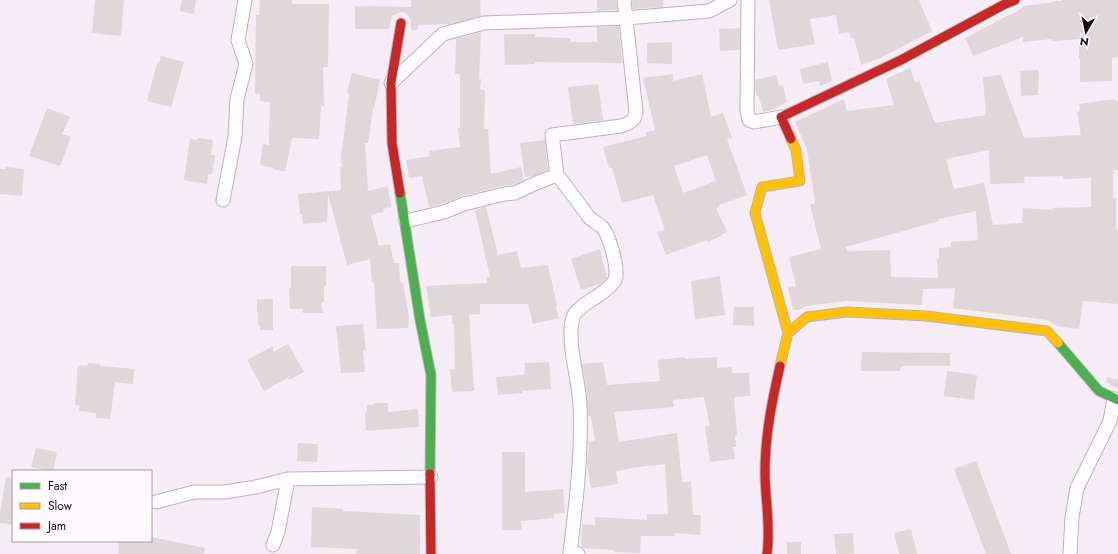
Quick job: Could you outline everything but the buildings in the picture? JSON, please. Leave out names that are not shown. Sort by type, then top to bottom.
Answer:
[{"type":"street","points":[[223,200],[236,137],[237,99],[246,64],[238,40],[245,0]]},
{"type":"street","points":[[578,554],[570,553],[576,497],[580,404],[571,333],[574,316],[589,302],[611,286],[616,277],[613,250],[602,228],[589,218],[576,198],[557,175],[552,135],[621,126],[634,119],[636,112],[624,0]]},
{"type":"street","points":[[391,83],[443,34],[484,23],[626,18],[709,11],[730,0]]},
{"type":"street","points":[[748,0],[746,110],[749,120],[754,122],[781,117],[900,60],[1005,4],[1016,0]]},
{"type":"street","points":[[401,23],[391,83],[392,143],[406,221],[420,320],[432,375],[430,422],[431,554]]},
{"type":"street","points":[[768,554],[769,539],[765,473],[766,444],[772,396],[788,333],[755,212],[762,187],[800,181],[796,150],[781,117]]},
{"type":"street","points":[[406,221],[444,212],[464,204],[504,194],[515,193],[557,175]]},
{"type":"street","points":[[788,333],[807,317],[847,312],[926,316],[1046,331],[1099,391],[1116,399],[1110,420],[1077,488],[1072,517],[1070,554]]},
{"type":"street","points":[[156,502],[194,492],[225,492],[256,487],[288,479],[431,477]]},
{"type":"street","points":[[273,545],[278,532],[288,479]]},
{"type":"traffic: fast","points":[[400,193],[420,320],[431,375],[430,474]]},
{"type":"traffic: fast","points":[[1058,343],[1099,391],[1118,400]]},
{"type":"traffic: slow","points":[[788,333],[755,213],[762,187],[800,181],[796,150],[791,139]]},
{"type":"traffic: slow","points":[[780,366],[788,333],[807,317],[847,312],[926,316],[1047,331],[1058,343]]},
{"type":"traffic: jam","points":[[791,139],[781,117],[901,60],[1015,0]]},
{"type":"traffic: jam","points":[[400,193],[392,143],[391,83],[401,23]]},
{"type":"traffic: jam","points":[[767,554],[768,523],[765,482],[766,445],[780,366]]},
{"type":"traffic: jam","points":[[430,474],[431,554]]}]
